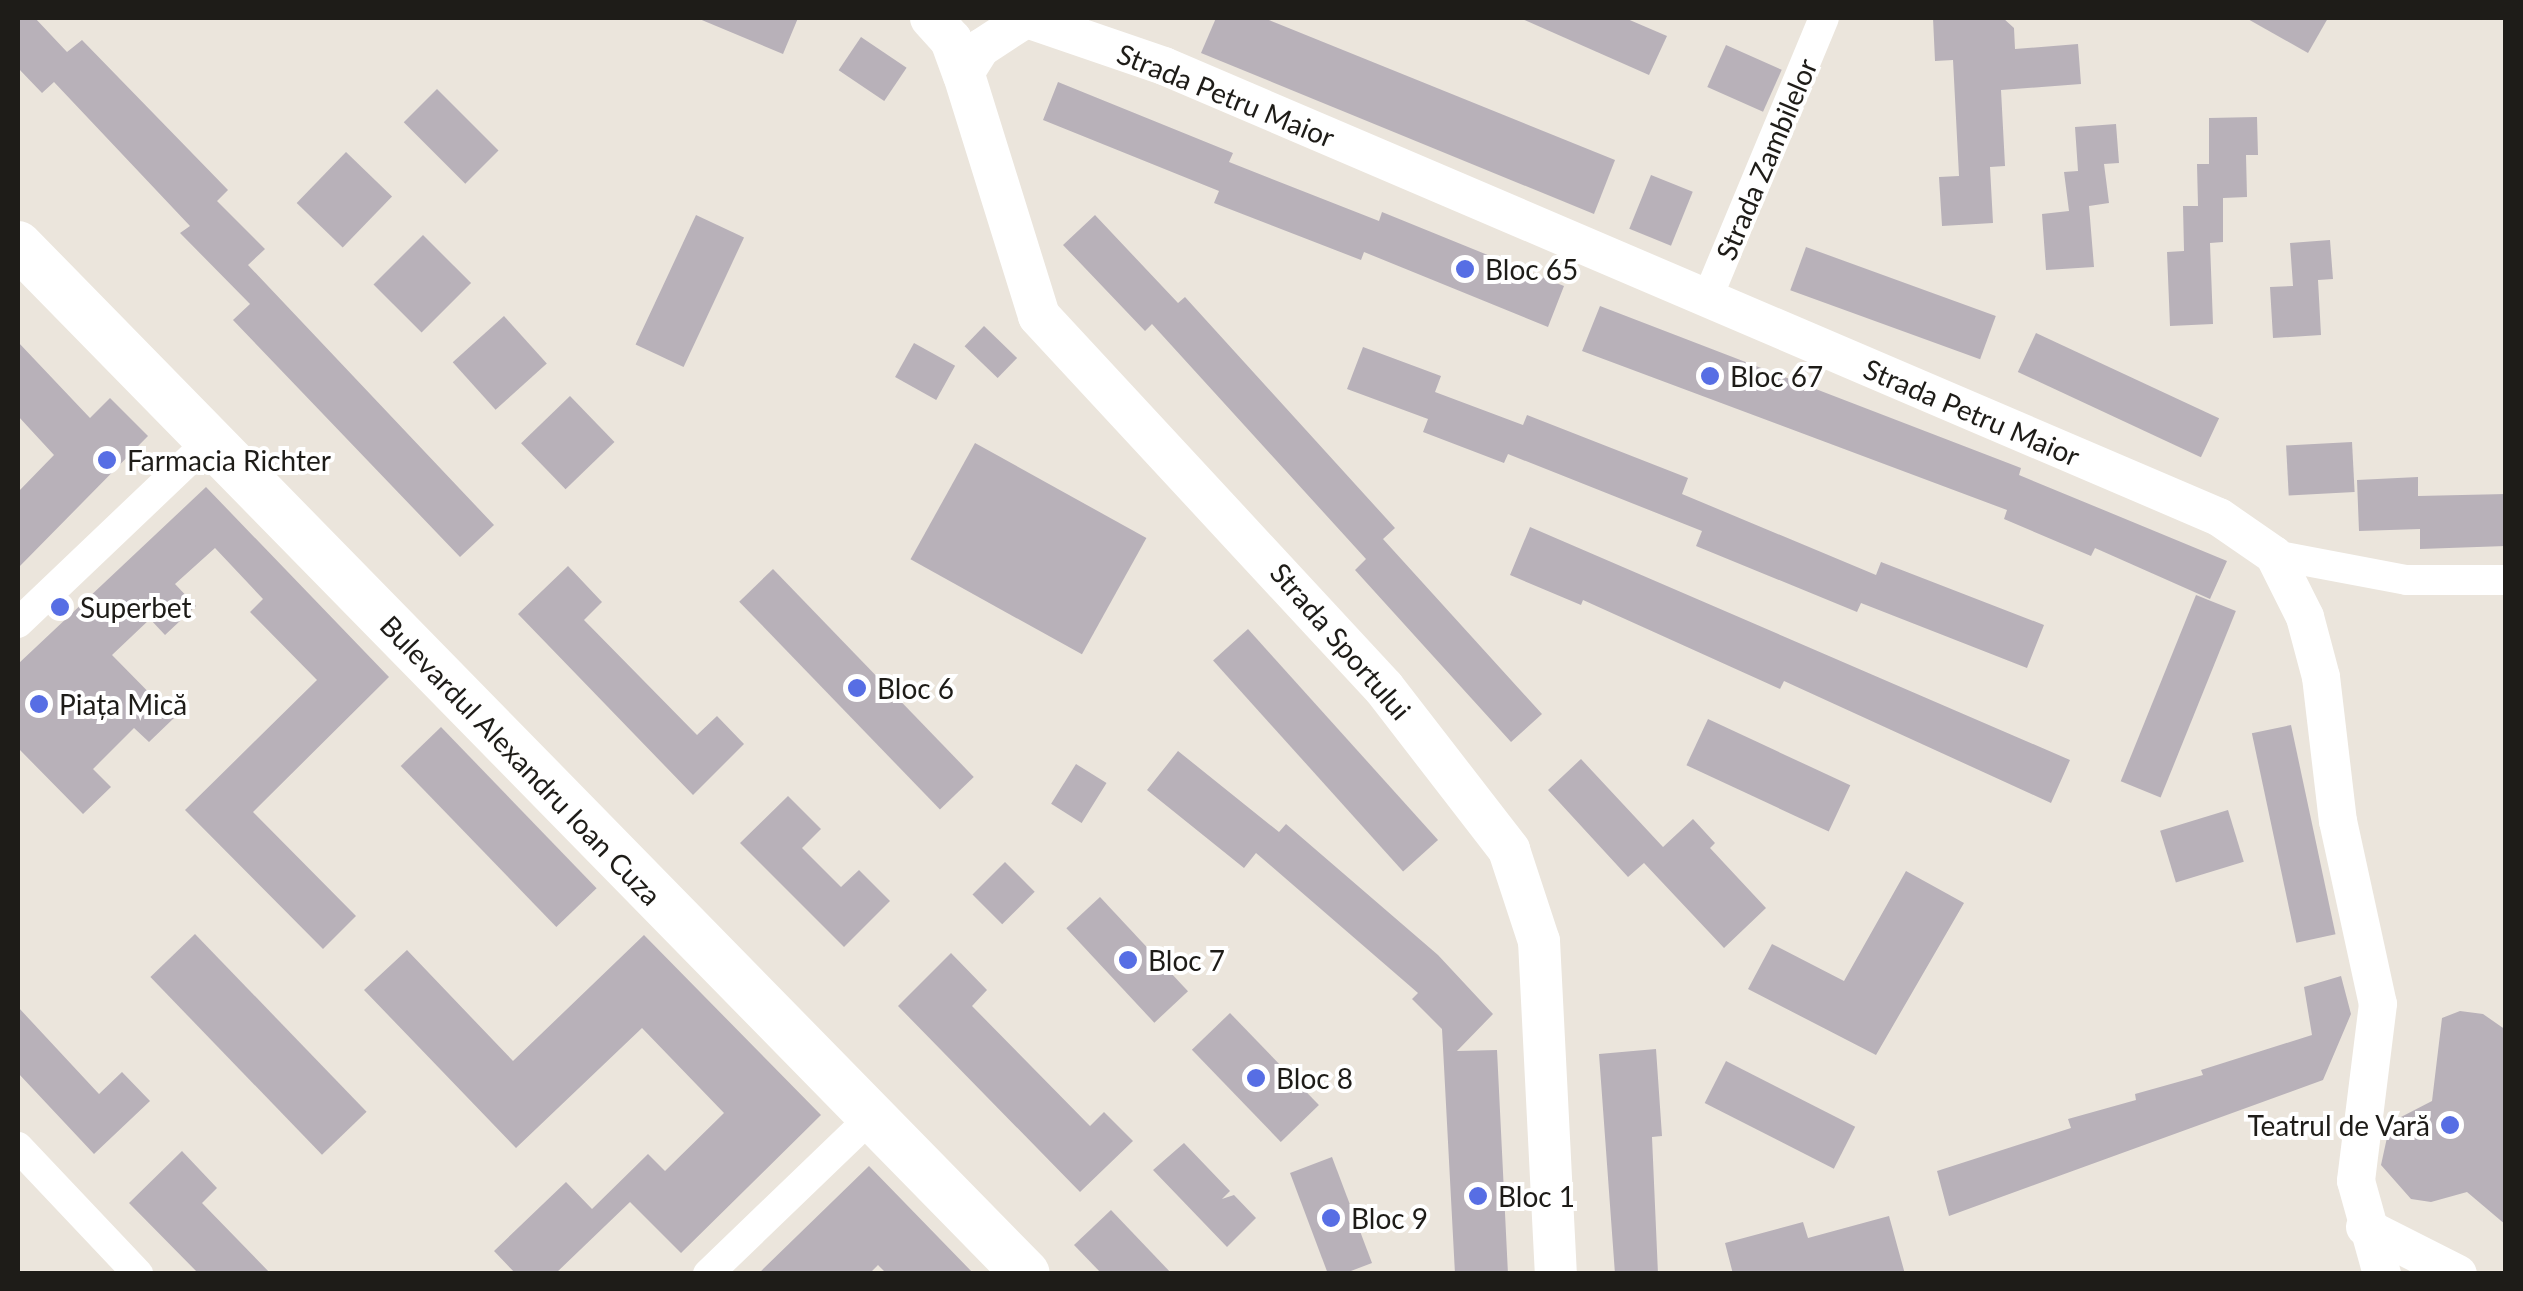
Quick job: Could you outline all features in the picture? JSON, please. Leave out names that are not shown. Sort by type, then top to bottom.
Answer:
[{"type":"main road","points":[[906,18],[964,75]]},
{"type":"main road","points":[[931,18],[950,40],[964,75]]},
{"type":"main road","name":"Strada Sportului","points":[[964,75],[1022,277],[1048,330],[1384,688],[1509,850],[1540,941],[1556,1274]]},
{"type":"main road","name":"Bulevardul Alexandru Ioan Cuza","points":[[18,244],[1026,1274]]},
{"type":"street","name":"Strada Petru Maior","points":[[964,75],[980,48],[1025,18],[1164,66],[2219,517],[2274,555],[2305,617],[2322,677],[2338,821],[2378,1004],[2356,1180],[2365,1227],[2382,1274]]},
{"type":"street","name":"Strada Zambilelor","points":[[1706,299],[1824,18]]},
{"type":"street","points":[[18,623],[210,440]]},
{"type":"street","points":[[2274,555],[2406,580],[2506,580]]},
{"type":"street","points":[[708,1274],[873,1115]]},
{"type":"street","points":[[18,1147],[138,1274]]},
{"type":"street","points":[[2365,1227],[2458,1274]]},
{"type":"building","points":[[18,18],[35,18],[67,52],[82,40],[228,190],[217,201],[265,249],[248,265],[494,525],[460,557],[233,320],[250,304],[180,233],[190,226],[54,82],[42,93],[18,68]]},
{"type":"building","points":[[697,18],[798,18],[783,54]]},
{"type":"building","points":[[1216,18],[1264,18],[1615,160],[1594,214],[1201,53]]},
{"type":"building","points":[[1520,18],[1625,18],[1667,36],[1649,75]]},
{"type":"building","points":[[1933,18],[2003,18],[2014,28],[2015,49],[2078,44],[2081,84],[2001,90],[2005,166],[1990,167],[1993,223],[1942,226],[1939,177],[1959,176],[1953,60],[1935,61]]},
{"type":"building","points":[[2246,18],[2328,18],[2308,53]]},
{"type":"building","points":[[861,37],[907,68],[884,101],[839,70]]},
{"type":"building","points":[[1726,45],[1782,70],[1763,112],[1707,87]]},
{"type":"building","points":[[1058,82],[1233,153],[1229,162],[1379,221],[1382,212],[1564,286],[1548,327],[1364,252],[1361,260],[1214,203],[1219,191],[1043,120]]},
{"type":"building","points":[[437,89],[499,151],[465,184],[404,122]]},
{"type":"building","points":[[2257,117],[2258,155],[2246,155],[2247,197],[2223,198],[2223,242],[2210,243],[2213,324],[2170,326],[2167,252],[2184,251],[2183,206],[2198,206],[2197,164],[2209,164],[2209,118]]},
{"type":"building","points":[[2116,124],[2119,163],[2104,164],[2109,203],[2089,206],[2094,267],[2046,270],[2042,214],[2069,211],[2064,172],[2078,171],[2075,127]]},
{"type":"building","points":[[346,152],[392,196],[343,248],[297,203]]},
{"type":"building","points":[[1651,175],[1693,192],[1671,246],[1629,229]]},
{"type":"building","points":[[696,215],[744,237],[684,367],[636,345]]},
{"type":"building","points":[[1095,215],[1178,303],[1185,297],[1395,528],[1383,539],[1542,714],[1511,742],[1355,570],[1366,559],[1152,324],[1145,331],[1063,245]]},
{"type":"building","points":[[423,235],[471,283],[422,333],[374,284]]},
{"type":"building","points":[[2330,240],[2333,279],[2318,280],[2321,335],[2273,338],[2270,287],[2293,286],[2290,243]]},
{"type":"building","points":[[1806,247],[1996,316],[1980,359],[1790,290]]},
{"type":"building","points":[[1600,306],[2021,468],[2019,475],[2227,561],[2210,599],[2095,548],[2091,556],[2004,519],[2007,510],[1582,351]]},
{"type":"building","points":[[504,316],[547,364],[496,410],[453,362]]},
{"type":"building","points":[[984,326],[1017,358],[998,378],[965,346]]},
{"type":"building","points":[[2036,333],[2219,418],[2201,457],[2018,372]]},
{"type":"building","points":[[18,342],[90,418],[110,398],[148,436],[18,568],[18,492],[54,455],[18,416]]},
{"type":"building","points":[[914,343],[955,366],[936,400],[895,377]]},
{"type":"building","points":[[1363,347],[1441,376],[1435,392],[1523,425],[1527,415],[1688,478],[1682,494],[1876,575],[1881,562],[2044,625],[2027,668],[1861,603],[1857,612],[1696,546],[1702,531],[1508,454],[1504,463],[1423,432],[1428,419],[1347,389]]},
{"type":"building","points":[[570,396],[614,442],[566,489],[521,443]]},
{"type":"building","points":[[2352,442],[2355,492],[2289,495],[2286,445]]},
{"type":"building","points":[[975,443],[1146,538],[1082,654],[911,559]]},
{"type":"building","points":[[2418,477],[2418,496],[2506,494],[2506,546],[2420,549],[2420,529],[2359,531],[2357,480]]},
{"type":"building","points":[[206,487],[389,677],[253,812],[356,916],[323,949],[185,810],[317,680],[250,612],[263,599],[215,548],[175,584],[196,606],[165,635],[150,619],[112,655],[174,718],[149,742],[134,728],[93,769],[111,787],[83,814],[18,748],[18,664]]},
{"type":"building","points":[[1530,527],[2070,760],[2051,803],[1784,681],[1780,689],[1583,600],[1581,605],[1510,575]]},
{"type":"building","points":[[568,566],[602,602],[584,620],[697,735],[717,716],[744,744],[693,795],[518,614]]},
{"type":"building","name":"Bloc 6","points":[[773,569],[974,777],[940,810],[739,602]]},
{"type":"building","points":[[2196,595],[2236,611],[2161,797],[2121,781]]},
{"type":"building","points":[[1248,629],[1438,840],[1403,872],[1213,660]]},
{"type":"building","points":[[1708,719],[1850,785],[1829,832],[1686,765]]},
{"type":"building","points":[[2291,725],[2335,934],[2296,943],[2252,733]]},
{"type":"building","points":[[441,727],[597,888],[556,927],[401,766]]},
{"type":"building","points":[[1178,751],[1279,832],[1286,824],[1438,955],[1493,1014],[1457,1051],[1497,1050],[1508,1274],[1455,1274],[1442,1029],[1412,999],[1418,993],[1256,853],[1244,868],[1147,790]]},
{"type":"building","points":[[1581,759],[1663,847],[1693,819],[1715,843],[1710,848],[1766,908],[1724,948],[1644,863],[1628,877],[1548,790]]},
{"type":"building","points":[[1076,764],[1107,783],[1082,823],[1051,804]]},
{"type":"building","points":[[788,796],[821,829],[802,848],[841,887],[859,870],[890,901],[844,947],[740,843]]},
{"type":"building","points":[[2228,810],[2244,862],[2176,882],[2160,831]]},
{"type":"building","points":[[1005,862],[1035,892],[1002,924],[972,895]]},
{"type":"building","points":[[1906,871],[1964,903],[1876,1055],[1748,989],[1772,944],[1844,981]]},
{"type":"building","name":"Bloc 7","points":[[1100,897],[1188,991],[1154,1023],[1066,928]]},
{"type":"building","points":[[195,934],[367,1112],[322,1155],[150,977]]},
{"type":"building","points":[[644,935],[821,1115],[681,1253],[630,1202],[555,1274],[516,1274],[494,1251],[566,1182],[592,1209],[648,1154],[665,1171],[724,1113],[642,1028],[516,1148],[364,990],[407,950],[513,1061]]},
{"type":"building","points":[[951,953],[987,990],[972,1006],[1090,1126],[1104,1112],[1133,1141],[1080,1192],[898,1006]]},
{"type":"building","points":[[2341,976],[2351,1014],[2323,1080],[1949,1216],[1937,1171],[2071,1128],[2068,1119],[2136,1100],[2135,1094],[2203,1075],[2201,1070],[2312,1035],[2304,987]]},
{"type":"building","points":[[18,1007],[99,1094],[122,1072],[150,1101],[94,1154],[18,1073]]},
{"type":"building","name":"Teatrul de Vară","points":[[2460,1011],[2483,1014],[2506,1030],[2506,1225],[2467,1192],[2431,1202],[2411,1199],[2381,1165],[2388,1133],[2401,1117],[2432,1101],[2442,1018]]},
{"type":"building","name":"Bloc 8","points":[[1230,1013],[1319,1105],[1281,1142],[1192,1050]]},
{"type":"building","points":[[1656,1049],[1662,1136],[1652,1137],[1658,1274],[1615,1274],[1599,1054]]},
{"type":"building","points":[[1726,1061],[1855,1127],[1834,1169],[1705,1103]]},
{"type":"building","points":[[1184,1143],[1230,1191],[1222,1199],[1234,1195],[1256,1218],[1227,1247],[1153,1170]]},
{"type":"building","points":[[182,1151],[217,1188],[202,1203],[271,1274],[199,1274],[129,1203]]},
{"type":"building","name":"Bloc 9","points":[[1332,1157],[1372,1263],[1343,1274],[1328,1274],[1290,1173]]},
{"type":"building","points":[[869,1166],[974,1274],[887,1274],[878,1265],[869,1274],[758,1274]]},
{"type":"building","points":[[1111,1210],[1172,1274],[1102,1274],[1074,1245]]},
{"type":"building","points":[[1889,1216],[1905,1274],[1733,1274],[1725,1243],[1803,1222],[1808,1238]]},
{"type":"place","name":"Bloc 65","points":[[1465,269]]},
{"type":"place","name":"Bloc 67","points":[[1710,376]]},
{"type":"place","name":"Farmacia Richter","points":[[107,460]]},
{"type":"place","name":"Superbet","points":[[60,607]]},
{"type":"place","name":"Bloc 6","points":[[857,688]]},
{"type":"place","name":"Piața Mică","points":[[39,704]]},
{"type":"place","name":"Bloc 7","points":[[1128,960]]},
{"type":"place","name":"Bloc 8","points":[[1256,1078]]},
{"type":"place","name":"Teatrul de Vară","points":[[2450,1125]]},
{"type":"place","name":"Bloc 1","points":[[1478,1196]]},
{"type":"place","name":"Bloc 9","points":[[1331,1218]]}]
